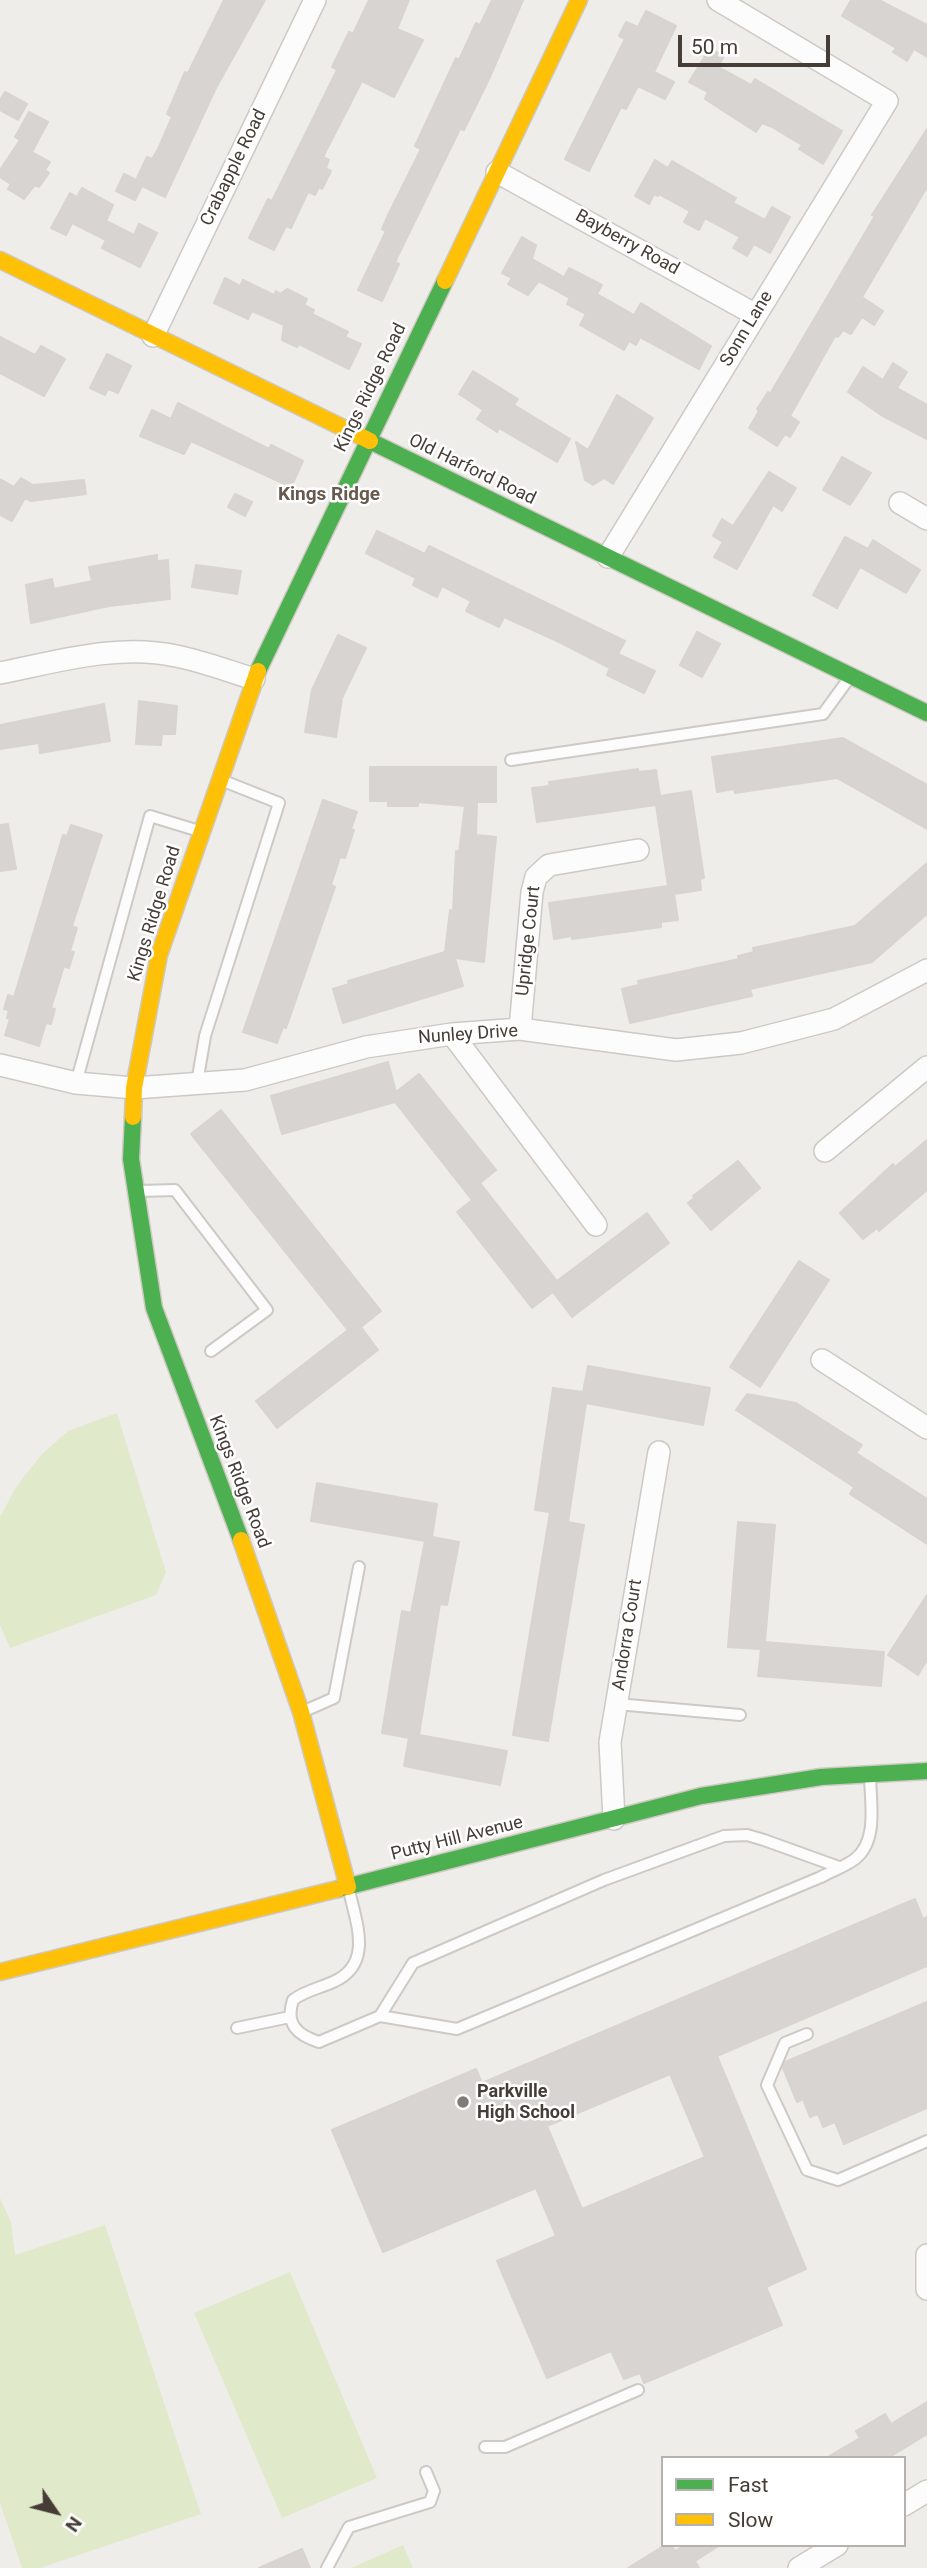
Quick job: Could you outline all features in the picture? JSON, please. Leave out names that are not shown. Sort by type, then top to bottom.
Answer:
[{"type":"street","name":"Crabapple Road","points":[[153,336],[315,0]]},
{"type":"street","name":"Kings Ridge Road","points":[[348,1887],[301,1712],[259,1589],[154,1308],[131,1159],[134,1088],[159,955],[254,678],[579,0]]},
{"type":"street","name":"Sonn Lane","points":[[608,557],[887,101],[718,0]]},
{"type":"street","name":"Bayberry Road","points":[[498,172],[756,314]]},
{"type":"street","name":"Old Harford Road","points":[[0,260],[852,674],[927,713]]},
{"type":"street","points":[[900,503],[927,519]]},
{"type":"street","points":[[0,673],[88,656],[125,653],[175,655],[254,678]]},
{"type":"street","name":"Upridge Court","points":[[520,1030],[532,891],[536,877],[549,865],[638,850]]},
{"type":"street","name":"Nunley Drive","points":[[0,1065],[76,1083],[134,1088],[245,1080],[366,1046],[453,1034],[520,1030],[668,1050],[741,1043],[834,1019],[927,970]]},
{"type":"street","points":[[453,1034],[596,1225]]},
{"type":"street","points":[[825,1151],[927,1067]]},
{"type":"street","points":[[822,1360],[923,1419]]},
{"type":"street","name":"Andorra Court","points":[[614,1819],[610,1742],[659,1452]]},
{"type":"street","name":"Putty Hill Avenue","points":[[0,1972],[738,1788],[821,1777],[927,1771]]},
{"type":"street","points":[[927,2255],[927,2289]]},
{"type":"street","points":[[906,2504],[927,2491]]},
{"type":"street","points":[[799,2568],[834,2547]]},
{"type":"lane","points":[[511,760],[823,714],[852,674]]},
{"type":"lane","points":[[197,1083],[205,1036],[279,803],[218,779]]},
{"type":"lane","points":[[76,1083],[150,816],[201,831]]},
{"type":"lane","points":[[135,1192],[175,1190],[267,1310],[211,1351]]},
{"type":"lane","points":[[301,1712],[334,1698],[359,1567]]},
{"type":"lane","points":[[617,1704],[740,1715]]},
{"type":"lane","points":[[348,1887],[361,1945],[358,1961],[343,1977],[296,1997],[290,2017],[298,2032],[318,2042],[380,2016],[448,2030],[457,2029],[855,1858],[867,1845],[870,1835],[870,1774]]},
{"type":"lane","points":[[380,2016],[413,1963],[604,1880],[724,1836],[747,1835],[839,1867]]},
{"type":"lane","points":[[237,2028],[290,2017]]},
{"type":"lane","points":[[807,2034],[785,2043],[767,2085],[807,2169],[838,2180],[927,2141]]},
{"type":"lane","points":[[485,2447],[505,2447],[639,2390]]},
{"type":"lane","points":[[327,2568],[349,2527],[391,2517],[430,2502],[434,2491],[426,2472]]},
{"type":"green space","points":[[117,1413],[166,1572],[156,1595],[10,1648],[0,1625],[0,1517],[16,1487],[42,1454],[68,1431]]},
{"type":"green space","points":[[0,2198],[11,2222],[15,2255],[105,2225],[201,2514],[40,2568],[22,2568],[0,2503]]},
{"type":"green space","points":[[290,2272],[377,2478],[282,2518],[194,2313]]},
{"type":"green space","points":[[403,2545],[413,2568],[351,2568]]},
{"type":"building","points":[[224,0],[265,0],[216,88],[165,197],[142,186],[135,200],[116,191],[124,174],[136,180],[147,157],[152,159],[158,149],[172,117],[167,114],[185,72],[188,73]]},
{"type":"building","points":[[369,0],[409,0],[397,29],[423,40],[394,97],[362,81],[323,157],[329,160],[326,168],[331,171],[322,189],[319,187],[315,195],[308,192],[291,228],[286,226],[274,250],[249,238],[268,199],[272,201],[337,70],[332,67],[349,32],[353,34]]},
{"type":"building","points":[[492,0],[523,0],[490,77],[464,130],[460,129],[395,262],[399,264],[382,301],[358,290],[386,231],[382,229],[389,213],[421,149],[415,146],[456,58],[459,60],[476,23],[480,25]]},
{"type":"building","points":[[851,0],[879,0],[927,25],[927,57],[914,49],[907,61],[893,52],[896,48],[842,16]]},
{"type":"building","points":[[646,11],[676,26],[654,72],[674,82],[665,99],[638,86],[626,109],[621,107],[589,171],[565,159],[625,39],[619,36],[626,22],[638,27]]},
{"type":"building","points":[[710,48],[724,56],[718,67],[751,85],[755,79],[842,131],[823,164],[799,149],[802,145],[772,127],[762,123],[756,132],[705,99],[708,92],[689,82]]},
{"type":"building","points":[[5,92],[27,104],[18,120],[0,110],[0,100]]},
{"type":"building","points":[[29,112],[48,122],[32,152],[50,162],[45,170],[49,173],[39,187],[35,185],[24,199],[8,189],[11,184],[0,177],[0,170],[20,140],[15,137]]},
{"type":"building","points":[[927,129],[927,187],[862,297],[883,311],[874,325],[862,317],[851,334],[843,330],[838,337],[835,336],[790,416],[799,422],[790,437],[785,434],[777,446],[749,428],[759,411],[757,409],[768,392],[770,394],[875,216],[872,215]]},
{"type":"building","points":[[655,160],[668,168],[672,161],[736,198],[733,203],[765,220],[772,207],[790,217],[770,253],[754,244],[747,256],[733,248],[740,237],[705,218],[699,230],[684,222],[690,211],[659,194],[654,194],[649,204],[635,196]]},
{"type":"building","points":[[82,188],[113,205],[106,221],[134,235],[139,224],[157,233],[140,267],[102,248],[106,240],[72,223],[66,235],[51,228],[70,193],[77,197]]},
{"type":"building","points":[[522,237],[536,245],[532,259],[564,277],[569,268],[602,285],[597,294],[634,315],[641,303],[711,346],[699,369],[640,337],[636,345],[629,341],[624,350],[580,325],[586,314],[567,304],[570,298],[539,281],[528,295],[508,284],[512,278],[502,273]]},
{"type":"building","points":[[225,278],[240,286],[243,280],[274,295],[276,291],[280,294],[287,289],[307,299],[304,305],[314,310],[312,314],[348,332],[345,337],[361,344],[349,369],[299,344],[297,347],[282,340],[284,325],[252,311],[248,319],[214,303]]},
{"type":"building","points":[[0,337],[35,355],[41,346],[65,359],[44,396],[0,373]]},
{"type":"building","points":[[107,354],[131,366],[118,393],[108,389],[105,395],[90,388]]},
{"type":"building","points":[[893,363],[907,372],[897,388],[927,405],[927,439],[881,415],[848,392],[863,367],[883,380]]},
{"type":"building","points":[[473,371],[518,399],[514,405],[570,439],[557,462],[499,428],[497,432],[477,419],[483,410],[459,394]]},
{"type":"building","points":[[617,395],[653,418],[613,484],[604,478],[593,485],[585,480],[576,442],[588,450]]},
{"type":"building","points":[[178,403],[269,449],[271,445],[303,461],[291,487],[191,441],[184,454],[140,436],[152,410],[171,419]]},
{"type":"building","points":[[842,457],[871,473],[850,505],[823,490]]},
{"type":"building","points":[[769,472],[796,488],[782,511],[773,505],[737,569],[714,557],[723,542],[713,536],[722,519],[733,526]]},
{"type":"building","points":[[21,478],[33,485],[84,480],[86,494],[31,501],[25,498],[12,521],[0,515],[0,479],[14,487]]},
{"type":"building","points":[[235,494],[252,502],[245,516],[228,507]]},
{"type":"building","points":[[377,531],[425,554],[429,546],[625,641],[618,654],[655,671],[644,693],[607,675],[610,668],[557,641],[504,617],[499,627],[466,611],[471,601],[442,586],[437,597],[413,585],[416,578],[366,553]]},
{"type":"building","points":[[845,537],[868,549],[873,540],[920,570],[906,593],[860,567],[837,608],[813,595]]},
{"type":"building","points":[[157,555],[157,561],[168,560],[170,599],[109,606],[31,623],[26,585],[52,579],[54,589],[92,581],[89,567]]},
{"type":"building","points":[[196,565],[241,571],[237,594],[192,587]]},
{"type":"building","points":[[697,632],[720,644],[702,677],[680,665]]},
{"type":"building","points":[[338,635],[366,648],[342,698],[336,737],[305,732],[312,690]]},
{"type":"building","points":[[139,701],[177,706],[175,734],[162,734],[161,745],[136,744]]},
{"type":"building","points":[[104,704],[110,741],[40,753],[39,743],[0,749],[0,725]]},
{"type":"building","points":[[843,738],[927,785],[927,829],[837,778],[735,793],[734,789],[717,792],[712,757]]},
{"type":"building","points":[[370,767],[496,767],[496,802],[477,802],[476,835],[496,837],[484,962],[455,958],[463,986],[343,1023],[333,989],[349,984],[348,981],[445,952],[450,910],[453,911],[456,851],[459,852],[465,806],[418,802],[418,806],[388,806],[388,801],[370,801]]},
{"type":"building","points":[[638,769],[638,772],[656,770],[660,796],[691,791],[704,878],[700,879],[701,890],[674,894],[678,920],[661,922],[661,927],[554,939],[549,903],[668,886],[656,805],[537,822],[532,788],[550,786],[549,782]]},
{"type":"building","points":[[323,800],[357,812],[351,829],[354,830],[345,858],[340,857],[331,885],[335,887],[286,1028],[283,1027],[277,1043],[243,1032]]},
{"type":"building","points":[[8,824],[16,869],[0,871],[0,825]]},
{"type":"building","points":[[71,825],[102,835],[72,926],[77,928],[70,951],[74,952],[69,968],[64,966],[51,1008],[55,1009],[51,1024],[46,1023],[39,1046],[5,1035],[10,1019],[7,1018],[9,1010],[4,1009],[8,995],[14,997],[63,835],[67,836]]},
{"type":"building","points":[[927,863],[927,914],[872,962],[750,989],[752,996],[630,1023],[622,989],[639,985],[638,981],[739,959],[738,956],[754,952],[753,948],[855,926]]},
{"type":"building","points":[[388,1062],[396,1092],[419,1074],[496,1170],[480,1183],[557,1281],[647,1213],[669,1243],[572,1317],[553,1292],[532,1308],[457,1212],[472,1200],[395,1102],[282,1134],[271,1096]]},
{"type":"building","points":[[221,1110],[381,1311],[361,1327],[378,1350],[277,1428],[256,1401],[348,1330],[191,1134]]},
{"type":"building","points":[[927,1140],[927,1190],[879,1231],[877,1228],[863,1239],[840,1213],[893,1164],[895,1167]]},
{"type":"building","points":[[738,1161],[760,1188],[711,1230],[688,1203],[693,1196]]},
{"type":"building","points":[[799,1261],[829,1280],[760,1387],[730,1367]]},
{"type":"building","points":[[588,1366],[710,1388],[703,1425],[586,1403],[568,1522],[584,1525],[548,1741],[513,1735],[550,1512],[535,1510],[553,1388],[583,1392]]},
{"type":"building","points":[[747,1394],[796,1403],[862,1445],[856,1453],[927,1499],[927,1544],[850,1494],[854,1487],[736,1410]]},
{"type":"building","points":[[317,1483],[437,1504],[432,1537],[459,1542],[447,1605],[440,1604],[419,1735],[507,1751],[500,1785],[404,1766],[409,1738],[382,1733],[402,1611],[411,1613],[425,1541],[311,1521]]},
{"type":"building","points":[[738,1522],[775,1525],[765,1642],[884,1652],[881,1686],[758,1676],[761,1649],[728,1647]]},
{"type":"building","points":[[927,1595],[927,1660],[918,1675],[888,1655]]},
{"type":"building","points":[[915,1899],[923,1919],[927,1917],[927,1966],[717,2056],[806,2269],[766,2287],[782,2325],[644,2383],[640,2373],[624,2379],[611,2351],[547,2378],[497,2261],[556,2236],[536,2188],[383,2252],[332,2130],[476,2069],[482,2083]],"holes":[[[670,2074],[705,2157],[582,2209],[547,2126]]]},
{"type":"building","points":[[927,2002],[927,2108],[844,2144],[835,2122],[823,2127],[818,2114],[810,2117],[803,2099],[797,2102],[783,2068],[785,2062]]},
{"type":"building","points":[[927,2402],[927,2434],[891,2456],[829,2456],[860,2438],[856,2431],[885,2414],[891,2424]]},
{"type":"building","points":[[662,2547],[672,2547],[675,2551],[682,2547],[717,2547],[695,2561],[699,2568],[628,2568]]},
{"type":"building","points":[[302,2549],[310,2568],[259,2568]]},
{"type":"traffic: fast","points":[[258,671],[445,281]]},
{"type":"traffic: fast","points":[[370,441],[927,713]]},
{"type":"traffic: fast","points":[[133,1117],[131,1159],[154,1308],[241,1540]]},
{"type":"traffic: fast","points":[[338,1889],[701,1796],[821,1777],[927,1771]]},
{"type":"traffic: slow","points":[[445,281],[579,0]]},
{"type":"traffic: slow","points":[[0,260],[370,441]]},
{"type":"traffic: slow","points":[[133,1117],[134,1088],[159,955],[258,671]]},
{"type":"traffic: slow","points":[[241,1540],[301,1712],[348,1887]]},
{"type":"traffic: slow","points":[[0,1972],[338,1889]]},
{"type":"place","name":"Parkville High School","points":[[463,2102]]},
{"type":"district","name":"Kings Ridge","points":[[329,495]]}]
